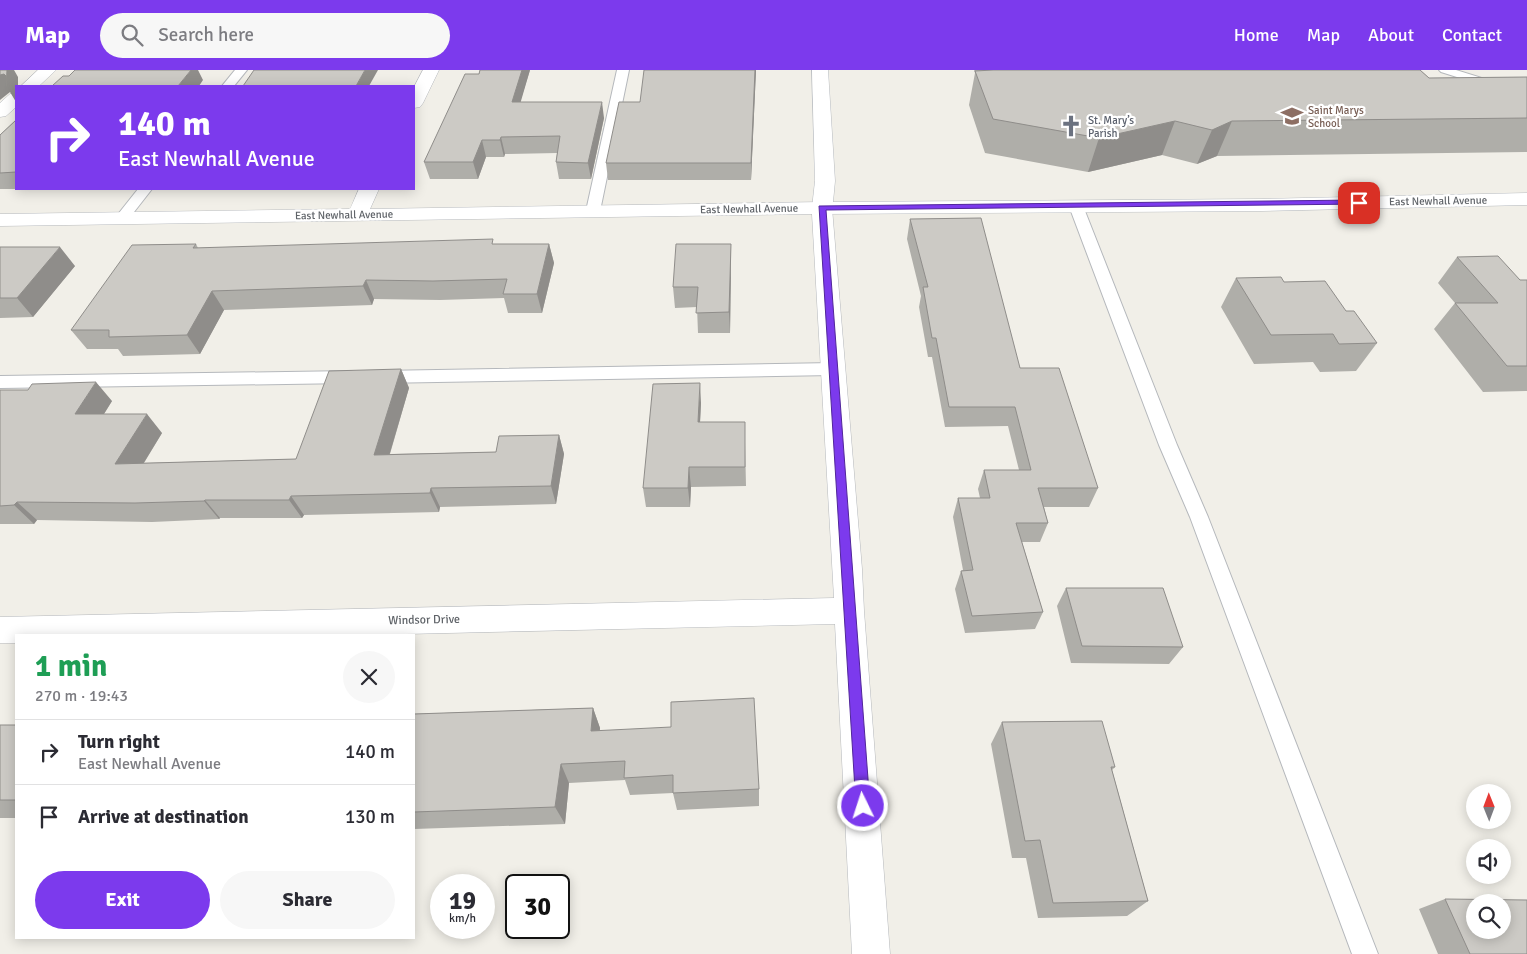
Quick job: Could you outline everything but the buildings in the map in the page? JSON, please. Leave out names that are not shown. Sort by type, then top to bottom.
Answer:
[{"type":"street","points":[[30,85],[48,70]]},
{"type":"street","points":[[415,101],[431,70]]},
{"type":"street","points":[[820,70],[825,181],[822,208],[848,568],[849,611],[871,954]]},
{"type":"street","points":[[0,112],[15,99]]},
{"type":"street","points":[[357,215],[369,190]]},
{"type":"street","name":"East Newhall Avenue","points":[[0,220],[822,208],[1272,205],[1527,199]]},
{"type":"street","name":"Windsor Drive","points":[[0,630],[849,611]]},
{"type":"lane","points":[[229,85],[241,70]]},
{"type":"lane","points":[[593,212],[623,70]]},
{"type":"lane","points":[[1445,70],[1527,96]]},
{"type":"lane","points":[[122,218],[145,190]]},
{"type":"lane","points":[[1076,206],[1168,445],[1199,518],[1365,954]]},
{"type":"lane","points":[[0,382],[833,369]]},
{"type":"place","name":"Saint Marys School","points":[[1292,116]]},
{"type":"place","name":"St. Mary’s Parish","points":[[1071,126]]},
{"type":"route","points":[[863,806],[822,208],[1359,203]]}]
